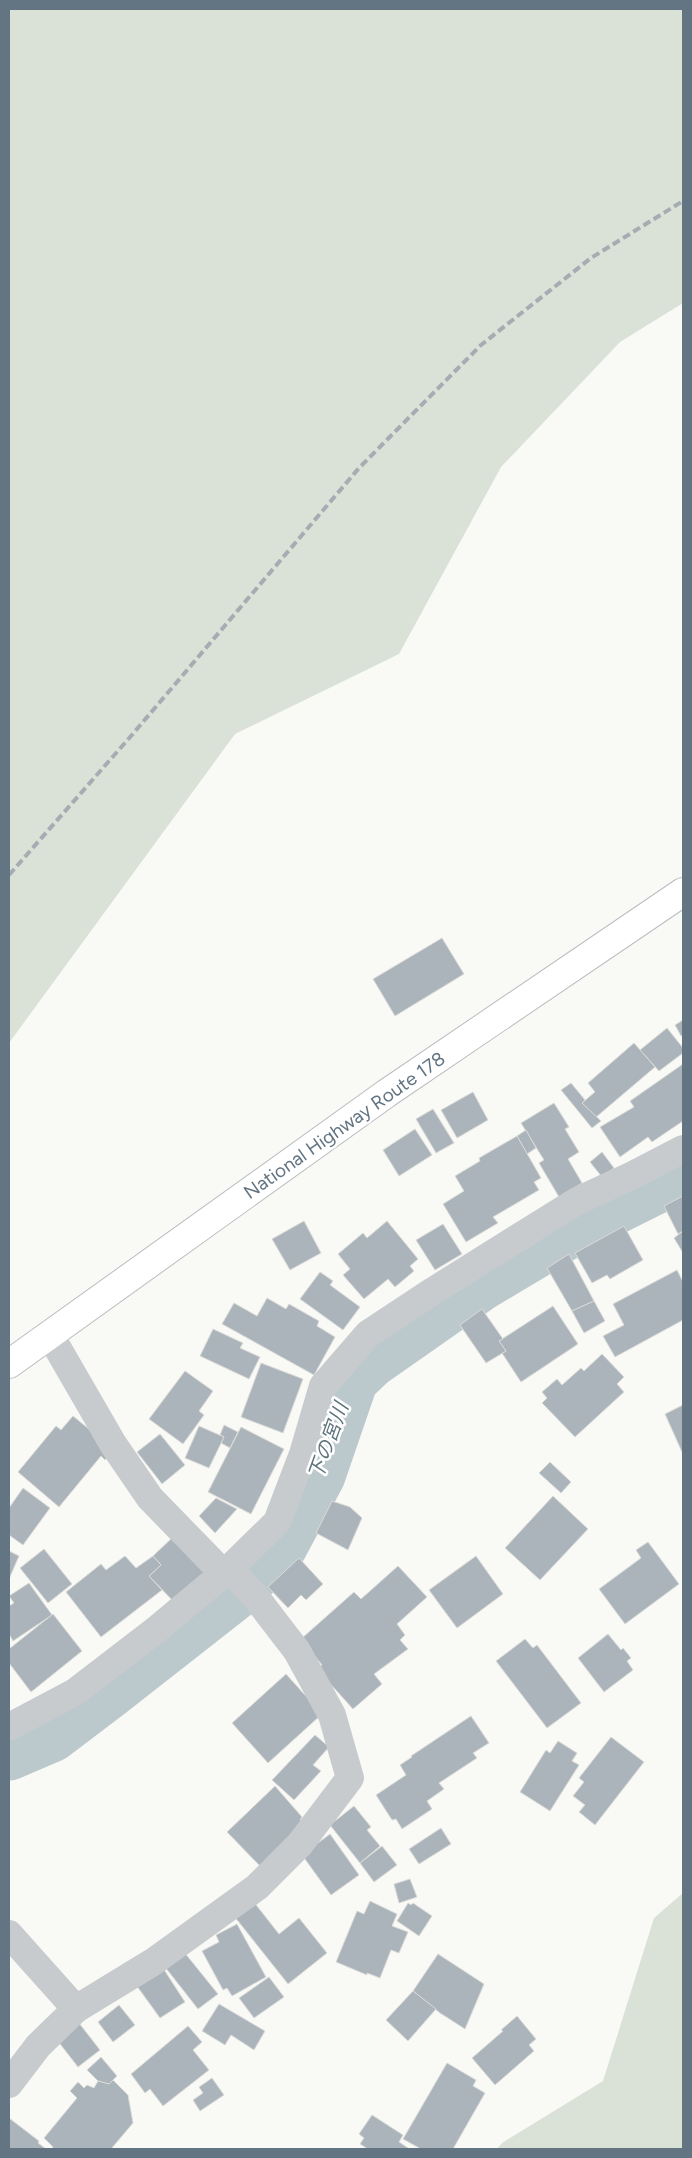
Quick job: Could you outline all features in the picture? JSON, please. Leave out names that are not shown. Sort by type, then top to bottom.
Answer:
[{"type":"highway","name":"National Highway Route 178","points":[[9,1364],[387,1093],[683,892]]},
{"type":"street","points":[[9,1727],[75,1692],[157,1629],[226,1571],[277,1522],[303,1454],[323,1386],[368,1334],[432,1291],[577,1201],[683,1149]]},
{"type":"street","points":[[9,2084],[38,2046],[76,2009],[153,1962],[257,1887],[300,1844],[350,1778],[332,1715],[296,1651],[254,1595],[226,1571],[150,1498],[113,1444],[50,1335]]},
{"type":"street","points":[[9,1934],[76,2009]]},
{"type":"shaded area","points":[[9,9],[683,9],[683,303],[620,342],[501,467],[399,654],[235,734],[9,1043]]},
{"type":"shaded area","points":[[683,1893],[683,2149],[497,2149],[502,2143],[603,2081],[654,1918]]},
{"type":"building","points":[[442,938],[464,974],[395,1016],[373,979]]},
{"type":"building","points":[[683,1020],[683,1035],[681,1036],[675,1025]]},
{"type":"building","points":[[667,1028],[683,1048],[683,1053],[659,1071],[640,1050]]},
{"type":"building","points":[[634,1043],[655,1067],[595,1118],[582,1103],[595,1092],[588,1083]]},
{"type":"building","points":[[683,1064],[683,1121],[652,1142],[648,1137],[620,1157],[600,1127],[634,1107],[630,1101]]},
{"type":"building","points":[[571,1083],[585,1100],[582,1103],[601,1121],[592,1128],[561,1090]]},
{"type":"building","points":[[473,1092],[488,1120],[457,1138],[441,1110]]},
{"type":"building","points":[[554,1103],[569,1127],[565,1129],[579,1152],[568,1159],[582,1183],[559,1197],[539,1163],[544,1160],[521,1123]]},
{"type":"building","points":[[433,1109],[454,1143],[436,1153],[416,1119]]},
{"type":"building","points":[[415,1129],[432,1155],[399,1176],[383,1150]]},
{"type":"building","points":[[526,1130],[536,1148],[527,1154],[517,1136]]},
{"type":"building","points":[[517,1136],[541,1178],[534,1182],[539,1190],[493,1217],[498,1223],[466,1242],[443,1204],[464,1191],[455,1176],[480,1161],[479,1158]]},
{"type":"building","points":[[602,1152],[614,1168],[602,1177],[590,1162]]},
{"type":"building","points":[[683,1196],[683,1231],[678,1234],[664,1206]]},
{"type":"building","points":[[304,1221],[321,1253],[290,1270],[272,1239]]},
{"type":"building","points":[[387,1221],[418,1259],[410,1266],[414,1271],[395,1287],[388,1279],[364,1299],[343,1275],[350,1269],[338,1254],[363,1233],[367,1238]]},
{"type":"building","points":[[443,1224],[462,1254],[435,1270],[416,1240]]},
{"type":"building","points":[[624,1226],[643,1260],[610,1279],[607,1275],[592,1283],[575,1253]]},
{"type":"building","points":[[683,1231],[683,1253],[674,1238]]},
{"type":"building","points":[[569,1254],[594,1301],[572,1311],[547,1268]]},
{"type":"building","points":[[677,1270],[683,1282],[683,1320],[615,1357],[603,1336],[624,1325],[613,1304]]},
{"type":"building","points":[[320,1272],[333,1281],[330,1285],[360,1307],[343,1330],[300,1299]]},
{"type":"building","points":[[267,1298],[286,1309],[289,1304],[319,1321],[317,1326],[335,1337],[314,1375],[222,1324],[234,1303],[257,1316]]},
{"type":"building","points":[[594,1301],[605,1321],[584,1333],[572,1311]]},
{"type":"building","points":[[553,1306],[578,1344],[521,1382],[502,1353],[506,1351],[499,1341]]},
{"type":"building","points":[[482,1309],[503,1339],[499,1341],[506,1351],[486,1363],[460,1325]]},
{"type":"building","points":[[213,1329],[243,1343],[240,1348],[260,1357],[249,1379],[200,1356]]},
{"type":"building","points":[[602,1354],[624,1377],[617,1384],[624,1392],[575,1437],[542,1403],[547,1398],[542,1392],[557,1379],[562,1385],[581,1368],[584,1371]]},
{"type":"building","points":[[261,1363],[303,1379],[283,1433],[241,1417]]},
{"type":"building","points":[[185,1371],[213,1391],[199,1411],[204,1415],[183,1444],[149,1419]]},
{"type":"building","points":[[683,1405],[683,1451],[682,1452],[665,1414]]},
{"type":"building","points":[[73,1416],[113,1449],[105,1460],[101,1456],[59,1507],[18,1472],[56,1426],[61,1430]]},
{"type":"building","points":[[224,1425],[238,1432],[230,1448],[221,1443],[224,1437],[220,1435]]},
{"type":"building","points":[[199,1426],[224,1437],[209,1468],[185,1458]]},
{"type":"building","points":[[241,1427],[284,1449],[251,1514],[208,1492]]},
{"type":"building","points":[[160,1434],[185,1465],[162,1484],[137,1452]]},
{"type":"building","points":[[550,1462],[571,1482],[561,1493],[539,1473]]},
{"type":"building","points":[[23,1488],[50,1508],[23,1545],[9,1535],[9,1508]]},
{"type":"building","points":[[553,1496],[588,1529],[540,1580],[505,1548]]},
{"type":"building","points":[[216,1498],[237,1509],[215,1533],[199,1516]]},
{"type":"building","points":[[332,1501],[350,1507],[362,1518],[348,1550],[316,1533]]},
{"type":"building","points":[[174,1536],[207,1573],[175,1603],[149,1576],[161,1565],[153,1556]]},
{"type":"building","points":[[648,1542],[679,1584],[625,1624],[599,1589],[641,1558],[636,1550]]},
{"type":"building","points":[[44,1549],[72,1584],[48,1603],[20,1568]]},
{"type":"building","points":[[9,1551],[19,1556],[9,1579]]},
{"type":"building","points":[[125,1556],[136,1568],[153,1556],[161,1565],[149,1576],[162,1590],[101,1637],[66,1592],[101,1564],[106,1570]]},
{"type":"building","points":[[476,1556],[503,1594],[457,1628],[429,1590]]},
{"type":"building","points":[[299,1558],[323,1584],[306,1600],[301,1595],[288,1608],[268,1587]]},
{"type":"building","points":[[398,1566],[427,1597],[397,1624],[405,1635],[400,1640],[408,1649],[374,1674],[382,1684],[353,1709],[317,1669],[322,1665],[301,1639],[354,1592],[361,1599]]},
{"type":"building","points":[[29,1583],[52,1615],[13,1641],[9,1634],[9,1606],[14,1603],[9,1596]]},
{"type":"building","points":[[53,1614],[82,1651],[31,1692],[9,1663],[9,1649]]},
{"type":"building","points":[[608,1634],[621,1650],[623,1648],[631,1658],[627,1661],[633,1670],[604,1692],[578,1658]]},
{"type":"building","points":[[525,1639],[533,1648],[537,1645],[581,1703],[547,1728],[496,1661]]},
{"type":"building","points":[[286,1674],[322,1714],[268,1763],[232,1723]]},
{"type":"building","points":[[471,1716],[489,1743],[473,1753],[477,1758],[439,1783],[444,1789],[427,1801],[432,1809],[402,1829],[396,1819],[392,1820],[376,1795],[406,1775],[400,1765]]},
{"type":"building","points":[[315,1735],[329,1747],[313,1765],[321,1771],[294,1800],[272,1780]]},
{"type":"building","points":[[611,1737],[644,1762],[595,1825],[579,1812],[585,1805],[573,1796],[584,1782],[579,1778]]},
{"type":"building","points":[[558,1741],[577,1753],[572,1761],[579,1765],[550,1811],[520,1792],[546,1750],[550,1753]]},
{"type":"building","points":[[275,1786],[302,1817],[300,1820],[305,1825],[260,1866],[227,1832]]},
{"type":"building","points":[[354,1806],[371,1827],[367,1830],[380,1846],[360,1863],[330,1825]]},
{"type":"building","points":[[441,1828],[451,1844],[419,1864],[409,1849]]},
{"type":"building","points":[[330,1834],[359,1875],[331,1895],[302,1855]]},
{"type":"building","points":[[382,1846],[397,1865],[374,1882],[360,1863]]},
{"type":"building","points":[[410,1879],[417,1897],[399,1903],[394,1884]]},
{"type":"building","points":[[253,1901],[279,1934],[299,1918],[327,1953],[288,1984],[234,1916]]},
{"type":"building","points":[[370,1901],[397,1914],[392,1926],[408,1932],[399,1953],[391,1950],[380,1978],[367,1973],[367,1975],[336,1962],[357,1911],[364,1914]]},
{"type":"building","points":[[408,1903],[411,1905],[413,1903],[432,1916],[419,1936],[397,1921]]},
{"type":"building","points":[[237,1924],[266,1977],[232,1996],[227,1988],[223,1990],[202,1951],[219,1942],[216,1935]]},
{"type":"building","points":[[184,1952],[218,1994],[198,2009],[165,1967]]},
{"type":"building","points":[[438,1954],[484,1984],[465,2029],[440,2013],[413,1991]]},
{"type":"building","points":[[161,1965],[185,2002],[160,2018],[134,1982]]},
{"type":"building","points":[[269,1977],[284,1997],[254,2018],[239,1998]]},
{"type":"building","points":[[413,1991],[436,2009],[408,2041],[386,2020]]},
{"type":"building","points":[[219,2004],[265,2031],[254,2050],[231,2035],[225,2045],[202,2031]]},
{"type":"building","points":[[119,2005],[135,2025],[113,2042],[98,2022]]},
{"type":"building","points":[[517,2016],[536,2039],[529,2045],[534,2051],[495,2085],[472,2058]]},
{"type":"building","points":[[79,2023],[100,2050],[78,2067],[57,2040]]},
{"type":"building","points":[[188,2026],[202,2042],[193,2050],[209,2070],[163,2106],[150,2089],[145,2093],[131,2074]]},
{"type":"building","points":[[101,2057],[117,2076],[109,2084],[98,2081],[87,2070]]},
{"type":"building","points":[[447,2063],[476,2080],[473,2086],[485,2093],[453,2149],[421,2149],[403,2139]]},
{"type":"building","points":[[212,2078],[224,2095],[200,2111],[193,2100],[203,2093],[199,2087]]},
{"type":"building","points":[[113,2080],[128,2095],[133,2123],[111,2149],[52,2149],[53,2147],[44,2138],[77,2098],[70,2091],[78,2082],[84,2088],[87,2085],[94,2088],[98,2081],[109,2084]]},
{"type":"building","points":[[372,2115],[403,2135],[399,2142],[408,2148],[368,2149],[360,2144],[364,2138],[359,2134]]},
{"type":"building","points":[[9,2118],[39,2141],[38,2143],[46,2149],[9,2149]]},
{"type":"waterway","name":"下の宮川","points":[[9,1753],[51,1735],[109,1691],[234,1593],[280,1546],[318,1475],[351,1379],[370,1361],[480,1284],[577,1226],[683,1173]]},
{"type":"railway","points":[[9,875],[131,736],[359,468],[481,345],[591,258],[683,201]]}]
